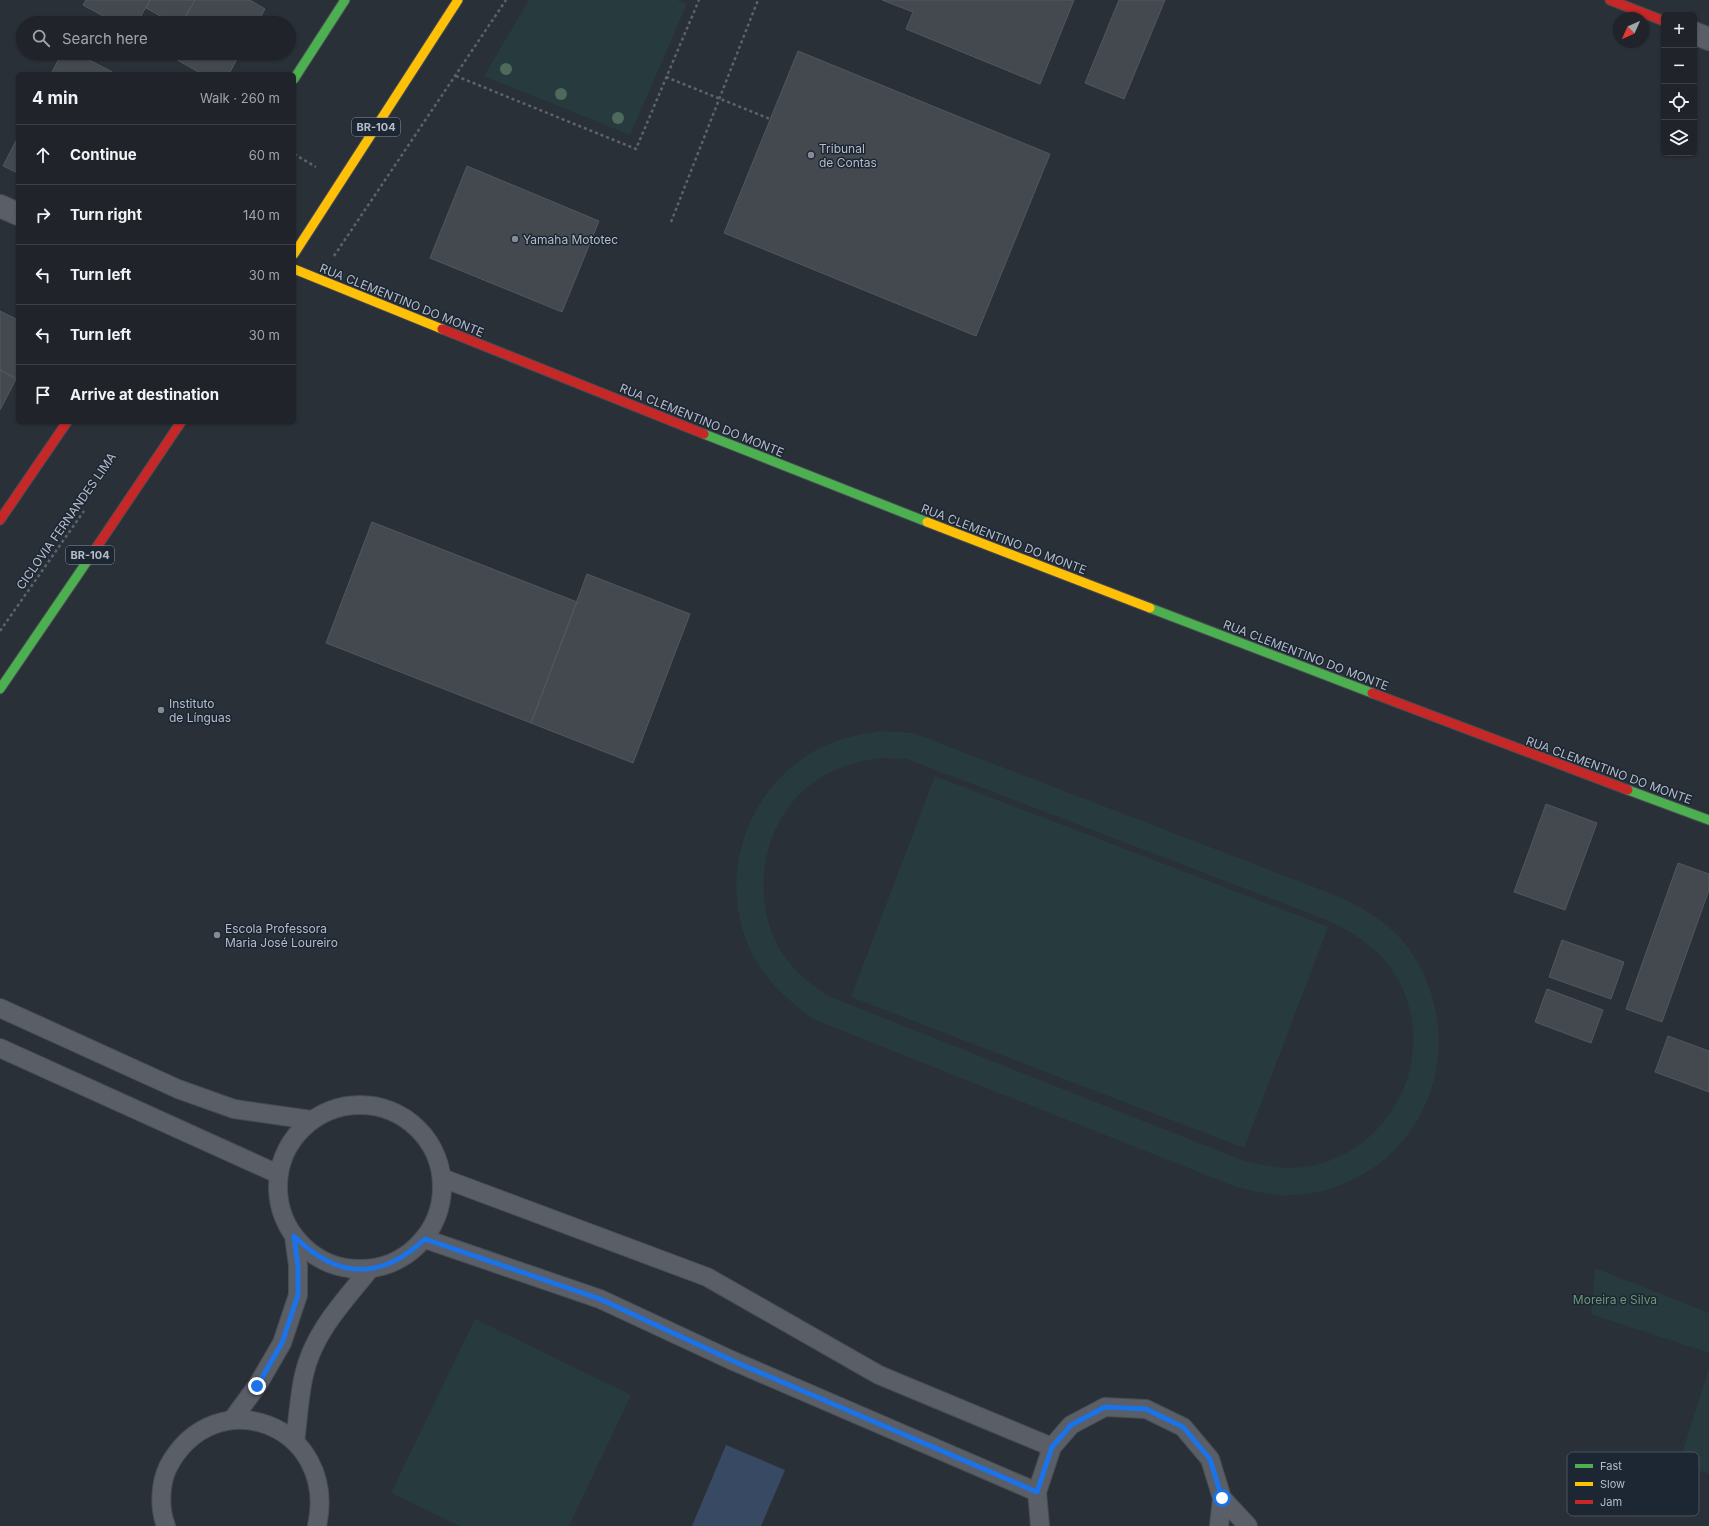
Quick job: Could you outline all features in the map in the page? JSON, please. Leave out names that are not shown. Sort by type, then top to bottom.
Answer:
[{"type":"main road","points":[[296,75],[345,0]]},
{"type":"main road","name":"BR-104","points":[[296,251],[458,0]]},
{"type":"main road","points":[[1610,0],[1661,20]]},
{"type":"main road","name":"RUA CLEMENTINO DO MONTE","points":[[296,270],[806,475],[1396,703],[1709,820]]},
{"type":"main road","points":[[0,520],[66,424]]},
{"type":"main road","name":"BR-104","points":[[0,689],[180,424]]},
{"type":"street","points":[[1697,34],[1709,39]]},
{"type":"street","points":[[0,206],[16,213]]},
{"type":"lane","points":[[0,1008],[178,1089],[234,1109],[310,1120]]},
{"type":"lane","points":[[0,1048],[278,1174]]},
{"type":"lane","points":[[350,1104],[372,1105],[392,1111],[411,1122],[426,1138],[437,1157],[442,1178],[442,1199],[436,1220],[425,1239],[409,1253],[391,1264],[370,1269],[348,1269],[327,1262],[308,1251],[294,1236],[283,1217],[278,1196],[278,1174],[284,1154],[295,1135],[310,1120],[329,1110],[350,1104]]},
{"type":"lane","points":[[442,1178],[707,1277],[879,1374],[1052,1447]]},
{"type":"lane","points":[[232,1420],[257,1386],[282,1343],[298,1295],[298,1266],[294,1236]]},
{"type":"lane","points":[[425,1239],[600,1299],[731,1360],[1037,1492]]},
{"type":"lane","points":[[295,1442],[304,1374],[313,1347],[326,1325],[370,1269]]},
{"type":"lane","points":[[1040,1526],[1037,1492],[1052,1447],[1071,1425],[1105,1407],[1146,1409],[1183,1427],[1188,1432],[1210,1459],[1222,1498],[1219,1526]]},
{"type":"lane","points":[[166,1526],[161,1497],[164,1475],[175,1454],[190,1438],[210,1426],[232,1420],[255,1421],[276,1428],[295,1442],[309,1459],[318,1480],[321,1503],[317,1526]]},
{"type":"lane","points":[[1222,1498],[1248,1526]]},
{"type":"path","points":[[318,279],[506,0]]},
{"type":"path","points":[[456,76],[636,149],[699,0]]},
{"type":"path","points":[[671,222],[758,0]]},
{"type":"path","points":[[666,77],[770,119]]},
{"type":"path","name":"CICLOVIA FERNANDES LIMA","points":[[0,631],[87,507]]},
{"type":"green space","points":[[529,0],[677,0],[687,4],[630,135],[484,76]]},
{"type":"green space","points":[[880,731],[913,733],[1337,896],[1367,911],[1385,924],[1409,949],[1429,988],[1438,1028],[1436,1068],[1425,1106],[1404,1139],[1375,1166],[1339,1186],[1296,1195],[1258,1192],[1236,1187],[813,1019],[804,1012],[778,990],[764,973],[752,953],[741,924],[736,894],[738,864],[745,835],[757,808],[774,784],[796,763],[822,747],[836,741]],"holes":[[[882,758],[907,759],[1327,920],[1368,944],[1388,964],[1404,992],[1412,1022],[1413,1053],[1406,1082],[1393,1109],[1374,1133],[1349,1151],[1319,1164],[1291,1168],[1253,1163],[1244,1161],[826,995],[790,964],[779,949],[775,940],[767,916],[764,892],[765,867],[770,842],[781,820],[795,799],[813,783],[835,770],[858,762]]]},
{"type":"green space","points":[[935,776],[1328,927],[1244,1148],[851,997]]},
{"type":"green space","name":"Moreira e Silva","points":[[1595,1268],[1709,1313],[1709,1353],[1591,1314]]},
{"type":"green space","points":[[475,1319],[631,1395],[569,1526],[460,1526],[391,1493]]},
{"type":"green space","points":[[1709,1368],[1709,1474],[1699,1470],[1699,1452],[1682,1452]]},
{"type":"water","points":[[726,1445],[785,1470],[761,1526],[692,1526]]},
{"type":"building","points":[[86,0],[150,0],[141,16],[103,16],[83,5]]},
{"type":"building","points":[[150,0],[195,0],[186,16],[160,16],[146,8]]},
{"type":"building","points":[[195,0],[250,0],[265,9],[261,16],[186,16]]},
{"type":"building","points":[[882,0],[1074,0],[1040,84],[906,29],[913,12]]},
{"type":"building","points":[[1119,0],[1165,0],[1124,99],[1085,83]]},
{"type":"building","points":[[798,51],[1050,154],[976,336],[724,233]]},
{"type":"building","points":[[58,60],[89,60],[112,72],[52,72]]},
{"type":"building","points":[[177,60],[236,60],[230,72],[198,72]]},
{"type":"building","points":[[16,141],[16,172],[3,166]]},
{"type":"building","name":"Yamaha Mototec","points":[[467,166],[599,221],[562,312],[430,258]]},
{"type":"building","points":[[0,311],[16,319],[16,378],[0,370]]},
{"type":"building","points":[[0,370],[16,379],[0,410]]},
{"type":"building","points":[[372,522],[577,602],[531,723],[326,643]]},
{"type":"building","points":[[587,574],[690,614],[633,763],[531,723]]},
{"type":"building","points":[[1546,804],[1597,823],[1565,910],[1514,892]]},
{"type":"building","points":[[1678,863],[1709,874],[1709,890],[1662,1022],[1626,1009]]},
{"type":"building","points":[[1562,940],[1624,962],[1611,999],[1549,977]]},
{"type":"building","points":[[1547,989],[1603,1010],[1591,1043],[1535,1022]]},
{"type":"building","points":[[1668,1036],[1709,1051],[1709,1092],[1655,1072]]},
{"type":"traffic: fast","points":[[296,76],[345,0]]},
{"type":"traffic: fast","points":[[704,434],[927,522]]},
{"type":"traffic: fast","points":[[0,689],[88,560]]},
{"type":"traffic: fast","points":[[1150,608],[1372,693]]},
{"type":"traffic: fast","points":[[1628,790],[1709,820]]},
{"type":"traffic: slow","points":[[296,251],[458,0]]},
{"type":"traffic: slow","points":[[296,270],[442,329]]},
{"type":"traffic: slow","points":[[927,522],[1150,608]]},
{"type":"traffic: jam","points":[[1610,0],[1661,20]]},
{"type":"traffic: jam","points":[[442,329],[704,434]]},
{"type":"traffic: jam","points":[[0,520],[66,424]]},
{"type":"traffic: jam","points":[[88,560],[180,424]]},
{"type":"traffic: jam","points":[[1372,693],[1628,790]]},
{"type":"place","name":"Tribunal de Contas","points":[[811,155]]},
{"type":"place","name":"Yamaha Mototec","points":[[515,239]]},
{"type":"place","name":"Instituto de Línguas","points":[[161,710]]},
{"type":"place","name":"Escola Professora Maria José Loureiro","points":[[217,935]]},
{"type":"route","points":[[257,1386],[282,1343],[298,1295],[298,1266],[294,1236],[308,1251],[327,1262],[348,1269],[370,1269],[391,1264],[409,1253],[425,1239],[600,1299],[731,1360],[1037,1492],[1052,1447],[1071,1425],[1105,1407],[1146,1409],[1183,1427],[1210,1459],[1222,1498]]}]
